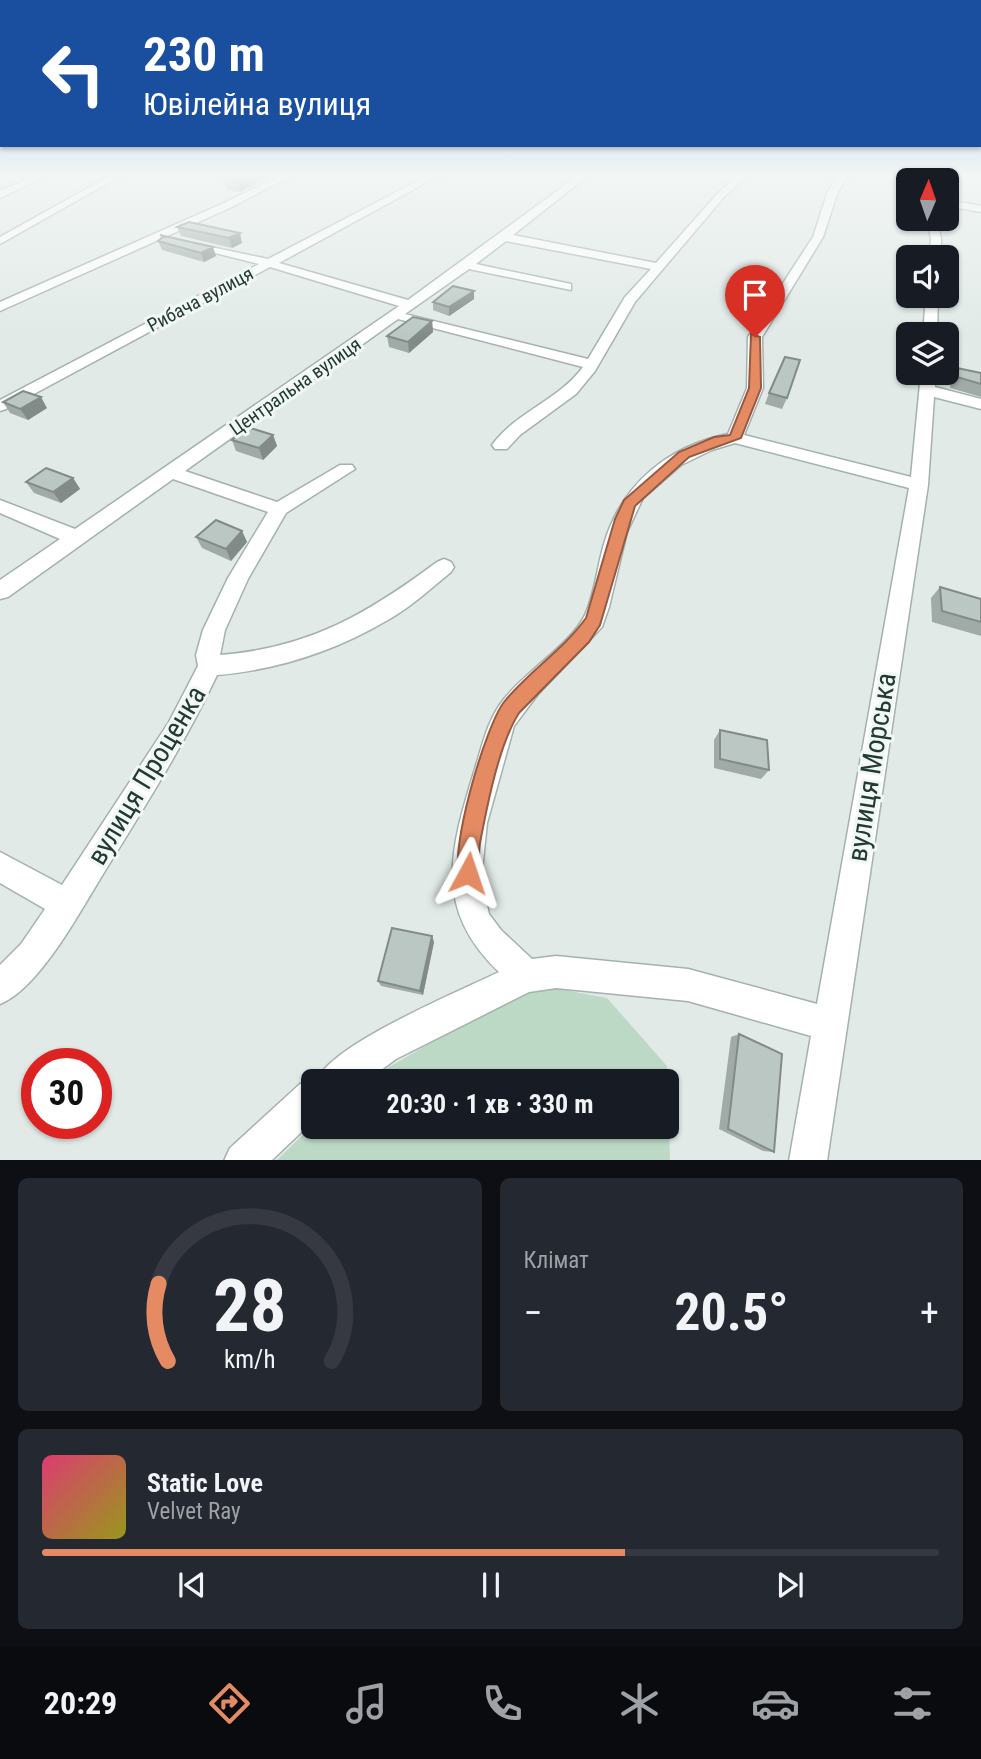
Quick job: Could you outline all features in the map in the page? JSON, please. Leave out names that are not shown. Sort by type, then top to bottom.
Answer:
[{"type":"street","points":[[0,241],[23,228]]},
{"type":"street","points":[[0,307],[174,228]]},
{"type":"street","name":"Рибача вулиця","points":[[0,406],[335,228]]},
{"type":"street","name":"Центральна вулиця","points":[[0,591],[396,316],[516,228]]},
{"type":"street","points":[[501,446],[514,431],[570,391],[588,371],[630,300],[692,228]]},
{"type":"street","points":[[735,438],[755,388],[755,337],[818,237],[821,228]]},
{"type":"street","points":[[157,236],[268,263],[410,305]]},
{"type":"street","points":[[504,237],[659,267]]},
{"type":"street","points":[[467,265],[567,287]]},
{"type":"street","points":[[396,316],[590,364]]},
{"type":"street","name":"вулиця Морська","points":[[808,1160],[828,1024],[919,485],[928,385]]},
{"type":"street","points":[[935,385],[981,404]]},
{"type":"street","points":[[526,976],[486,935],[474,916],[468,893],[470,841],[501,723],[512,707],[583,637],[594,621],[622,519],[629,504],[684,454],[718,440],[735,438],[919,485]]},
{"type":"street","points":[[210,666],[208,655],[214,630],[238,578],[279,509],[346,469]]},
{"type":"street","points":[[170,472],[279,509]]},
{"type":"street","points":[[0,506],[78,538]]},
{"type":"street","name":"вулиця Проценка","points":[[0,988],[33,955],[67,904],[178,730],[210,666],[261,660],[320,643],[380,614],[444,567]]},
{"type":"street","points":[[0,867],[67,904]]},
{"type":"street","points":[[353,1069],[384,1047],[526,976],[556,972],[688,985],[828,1024]]},
{"type":"street","points":[[243,1160],[301,1108]]},
{"type":"green space","points":[[532,984],[607,998],[667,1069],[386,1069]]},
{"type":"green space","points":[[301,1137],[301,1139],[669,1139],[670,1160],[277,1160]]},
{"type":"building","points":[[182,228],[217,228],[240,233],[229,238]]},
{"type":"building","points":[[160,235],[213,247],[201,253],[158,241],[164,236]]},
{"type":"building","points":[[453,286],[474,291],[449,307],[433,302]]},
{"type":"building","points":[[413,317],[432,321],[408,342],[387,336]]},
{"type":"building","points":[[785,357],[800,360],[787,398],[769,393]]},
{"type":"building","points":[[959,368],[981,373],[981,384],[959,378]]},
{"type":"building","points":[[23,391],[41,397],[20,409],[3,402]]},
{"type":"building","points":[[247,427],[273,435],[259,448],[232,440]]},
{"type":"building","points":[[46,468],[73,478],[53,492],[26,482]]},
{"type":"building","points":[[216,520],[242,531],[226,549],[196,537]]},
{"type":"building","points":[[940,587],[981,599],[981,622],[942,611]]},
{"type":"building","points":[[720,730],[767,740],[769,770],[720,759]]},
{"type":"building","points":[[392,928],[432,936],[420,991],[378,981]]},
{"type":"building","points":[[739,1034],[782,1054],[774,1152],[728,1129]]},
{"type":"route","points":[[468,873],[468,853],[475,817],[501,723],[512,707],[583,637],[594,621],[622,519],[629,504],[650,482],[684,454],[718,440],[735,438],[755,388],[755,337]]}]
